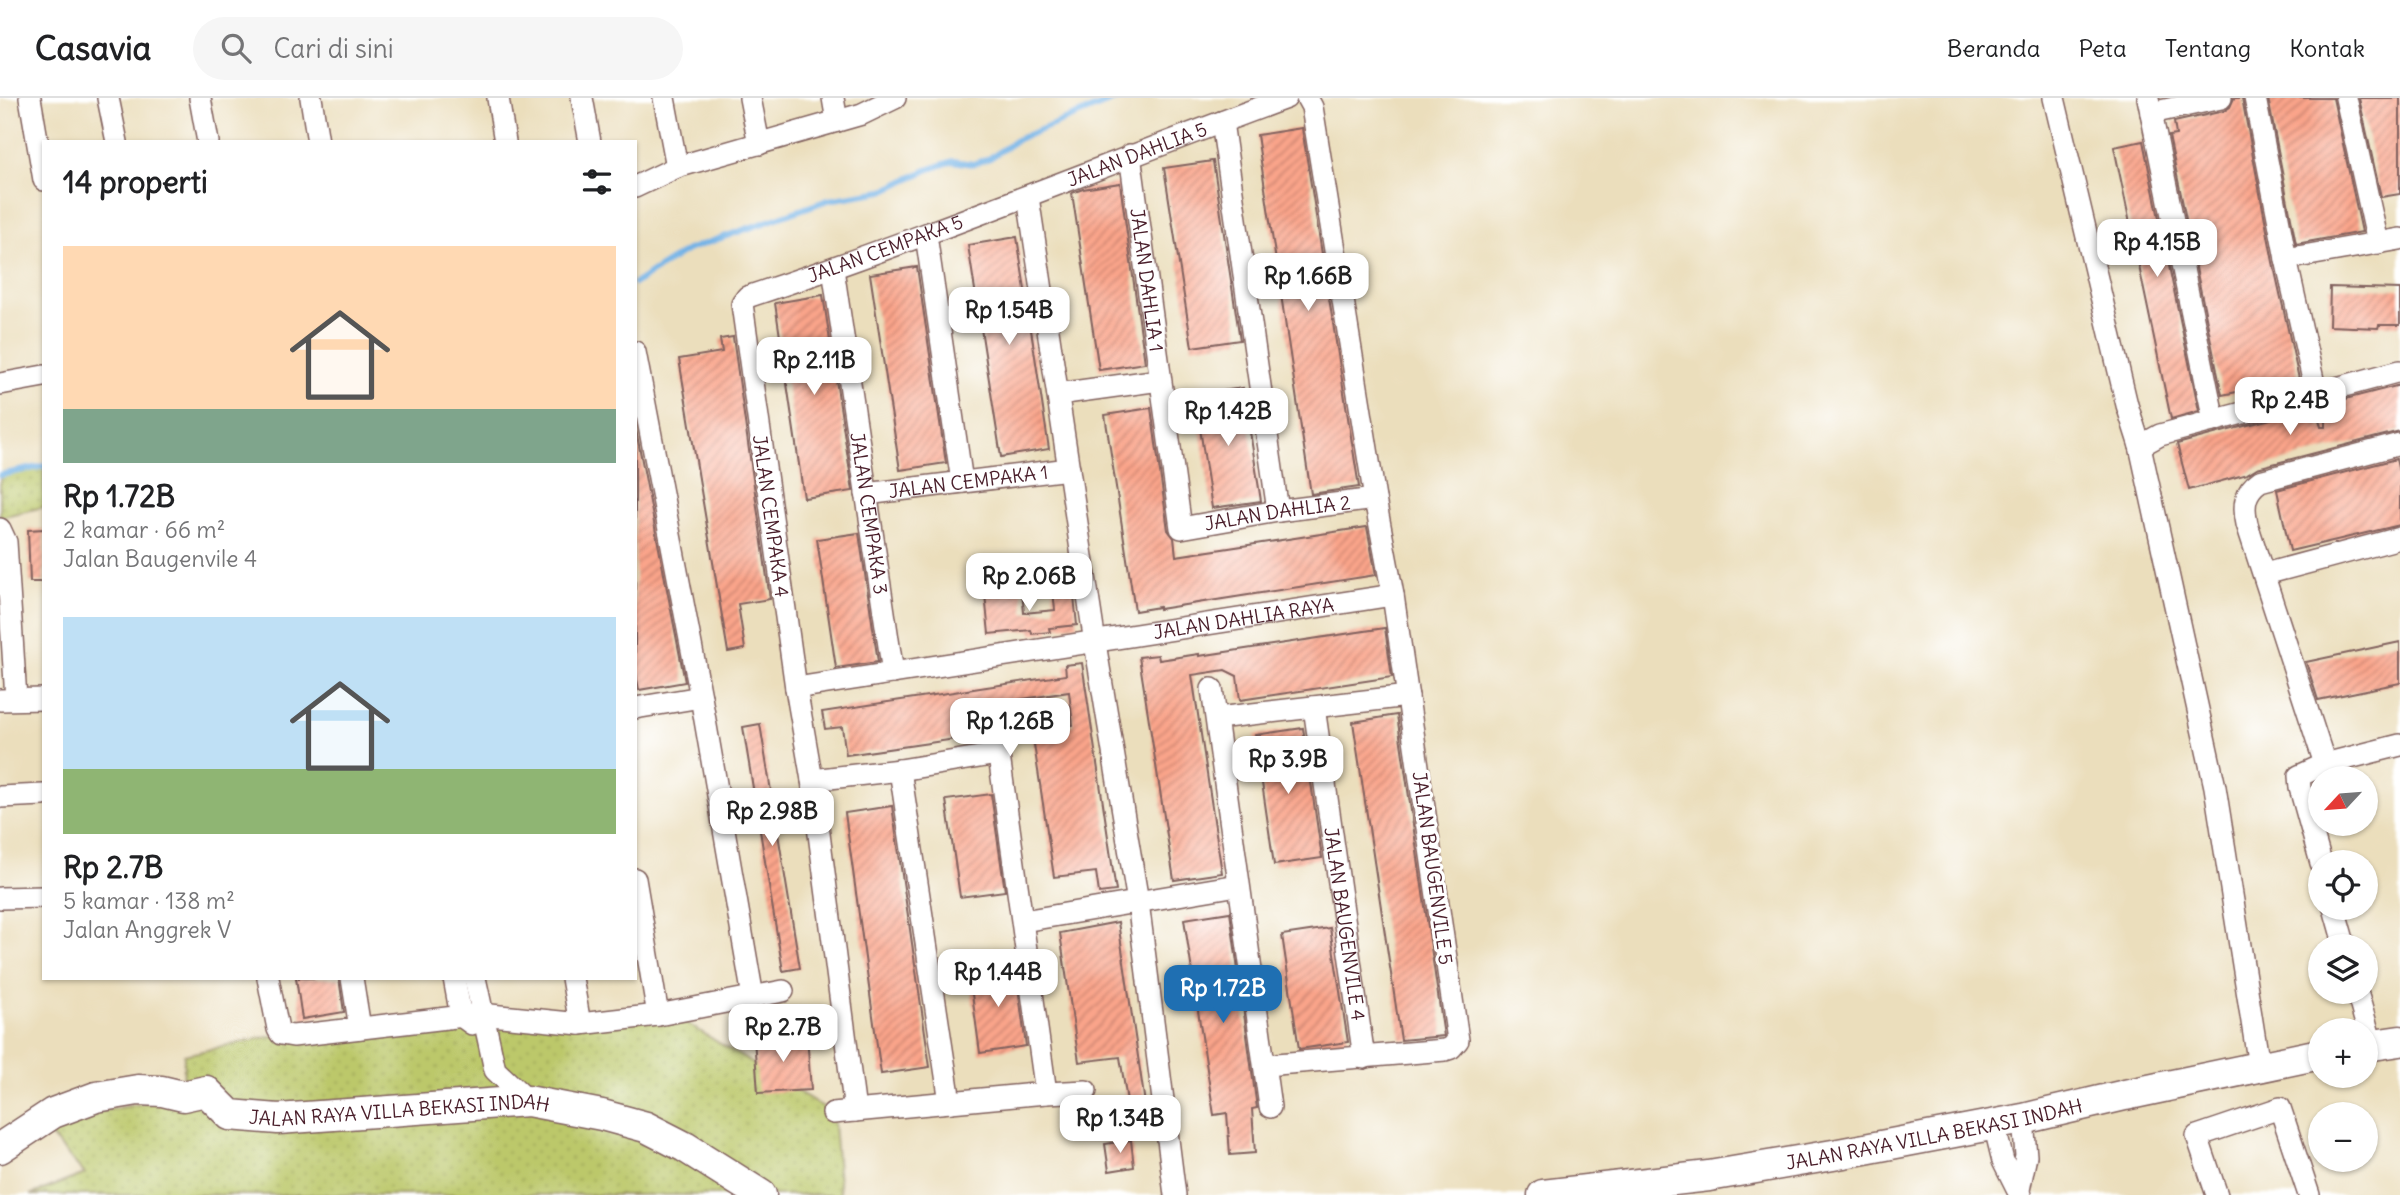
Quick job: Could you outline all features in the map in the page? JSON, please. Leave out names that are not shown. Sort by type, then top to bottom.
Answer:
[{"type":"main road","name":"JALAN RAYA VILLA BEKASI INDAH","points":[[1543,1195],[1709,1177],[2023,1119],[2308,1057]]},
{"type":"main road","name":"JALAN RAYA VILLA BEKASI INDAH","points":[[0,1148],[53,1113],[96,1097],[138,1090],[162,1091],[183,1096],[206,1091],[230,1115],[278,1119],[528,1101],[602,1115],[646,1127],[685,1147],[761,1195]]},
{"type":"street","points":[[30,98],[42,168]]},
{"type":"street","points":[[108,98],[117,140]]},
{"type":"street","points":[[200,98],[208,140]]},
{"type":"street","points":[[311,98],[318,140]]},
{"type":"street","points":[[498,98],[505,140]]},
{"type":"street","points":[[582,98],[590,140]]},
{"type":"street","points":[[664,98],[677,167]]},
{"type":"street","points":[[750,98],[759,144]]},
{"type":"street","points":[[833,98],[837,121]]},
{"type":"street","name":"JALAN DAHLIA 5","points":[[1028,197],[1130,155],[1286,98]]},
{"type":"street","name":"JALAN BAUGENVILE 5","points":[[1307,98],[1314,120],[1393,595],[1458,1040],[1445,1050],[1364,1058]]},
{"type":"street","points":[[2054,98],[2127,405],[2140,446],[2216,787],[2259,1066]]},
{"type":"street","points":[[2214,421],[2149,106],[2221,98]]},
{"type":"street","points":[[2255,98],[2286,259],[2316,393]]},
{"type":"street","points":[[2346,98],[2378,243]]},
{"type":"street","points":[[637,186],[677,167],[862,114],[889,99]]},
{"type":"street","points":[[1222,121],[1278,512]]},
{"type":"street","name":"JALAN DAHLIA 1","points":[[1130,155],[1181,528]]},
{"type":"street","points":[[1028,197],[1095,643],[1138,902],[1175,1195]]},
{"type":"street","name":"JALAN CEMPAKA 5","points":[[743,302],[747,298],[1028,197]]},
{"type":"street","points":[[926,235],[962,482]]},
{"type":"street","points":[[2286,259],[2400,239]]},
{"type":"street","name":"JALAN CEMPAKA 3","points":[[833,269],[893,673]]},
{"type":"street","name":"JALAN CEMPAKA 4","points":[[743,302],[855,1111]]},
{"type":"street","points":[[637,362],[701,697],[753,997]]},
{"type":"street","points":[[2140,446],[2160,435],[2400,371]]},
{"type":"street","points":[[0,384],[42,376]]},
{"type":"street","points":[[1058,394],[1160,380]]},
{"type":"street","points":[[2325,764],[2244,512],[2245,497],[2251,487],[2260,481],[2400,444]]},
{"type":"street","name":"JALAN CEMPAKA 1","points":[[866,494],[1069,469]]},
{"type":"street","name":"JALAN DAHLIA 2","points":[[1181,528],[1375,499]]},
{"type":"street","points":[[0,529],[6,542],[8,699],[42,699]]},
{"type":"street","points":[[2265,574],[2400,538]]},
{"type":"street","name":"JALAN DAHLIA RAYA","points":[[796,688],[1393,595]]},
{"type":"street","points":[[1212,689],[1270,1107]]},
{"type":"street","points":[[1217,718],[1408,696]]},
{"type":"street","points":[[637,708],[701,697]]},
{"type":"street","name":"JALAN BAUGENVILE 4","points":[[1314,707],[1364,1058]]},
{"type":"street","points":[[994,720],[1046,1093]]},
{"type":"street","points":[[2317,850],[2298,782],[2299,776],[2325,764],[2400,745]]},
{"type":"street","points":[[811,780],[900,770],[998,754]]},
{"type":"street","points":[[900,770],[950,1102]]},
{"type":"street","points":[[0,797],[42,795]]},
{"type":"street","points":[[1023,921],[1238,885]]},
{"type":"street","points":[[637,891],[658,1015]]},
{"type":"street","points":[[0,898],[42,897]]},
{"type":"street","points":[[268,980],[281,1034],[294,1036],[360,1028],[476,1021],[580,1024],[658,1015],[783,991]]},
{"type":"street","points":[[352,980],[360,1028]]},
{"type":"street","points":[[455,980],[476,1021],[495,1070],[528,1101]]},
{"type":"street","points":[[475,980],[476,1021]]},
{"type":"street","points":[[572,980],[580,1024]]},
{"type":"street","points":[[2362,1004],[2379,1044]]},
{"type":"street","points":[[1265,1065],[1364,1058]]},
{"type":"street","points":[[833,1114],[1086,1091]]},
{"type":"street","points":[[2217,1195],[2197,1136],[2280,1108],[2309,1195]]},
{"type":"street","points":[[2020,1193],[2026,1156],[2023,1119]]},
{"type":"street","points":[[1994,1124],[2003,1161],[2020,1193]]},
{"type":"green space","points":[[42,466],[42,507],[0,517],[0,475]]},
{"type":"green space","points":[[454,980],[475,980],[482,1014],[680,1019],[833,1113],[840,1195],[30,1195],[85,1174],[39,1123],[183,1096],[184,1055],[281,1034],[461,1017]]},
{"type":"building","points":[[2234,98],[2242,98],[2273,262],[2299,379],[2222,395],[2169,136],[2176,135],[2174,122],[2224,111],[2230,107]]},
{"type":"building","points":[[2268,98],[2333,98],[2362,232],[2296,244]]},
{"type":"building","points":[[2359,98],[2400,98],[2400,194],[2381,197]]},
{"type":"building","points":[[1302,128],[1359,487],[1311,494],[1257,135]]},
{"type":"building","points":[[2143,141],[2199,411],[2171,419],[2114,147]]},
{"type":"building","points":[[1213,161],[1240,340],[1192,347],[1164,168]]},
{"type":"building","points":[[1120,183],[1145,363],[1099,370],[1072,193]]},
{"type":"building","points":[[1017,237],[1049,449],[1001,457],[968,245]]},
{"type":"building","points":[[917,267],[946,463],[900,470],[870,274]]},
{"type":"building","points":[[2330,287],[2400,289],[2400,325],[2379,325],[2378,328],[2329,326]]},
{"type":"building","points":[[823,295],[853,491],[804,498],[775,303]]},
{"type":"building","points":[[733,337],[770,599],[738,604],[745,649],[728,652],[679,359],[722,352],[720,339]]},
{"type":"building","points":[[2400,385],[2400,431],[2257,468],[2247,474],[2189,490],[2177,444],[2316,407],[2321,427],[2326,427],[2326,404]]},
{"type":"building","points":[[1243,388],[1261,501],[1212,508],[1195,395]]},
{"type":"building","points":[[1151,408],[1168,530],[1174,538],[1176,556],[1367,527],[1376,575],[1135,611],[1105,415]]},
{"type":"building","points":[[637,435],[685,682],[639,690],[637,680]]},
{"type":"building","points":[[2396,459],[2400,476],[2400,525],[2290,551],[2277,490]]},
{"type":"building","points":[[42,529],[42,582],[30,582],[28,530]]},
{"type":"building","points":[[859,533],[878,662],[836,668],[817,539]]},
{"type":"building","points":[[1073,587],[1077,625],[1049,628],[1050,632],[1032,634],[1031,630],[989,634],[985,594],[1022,590],[1024,613],[1055,610],[1053,590]]},
{"type":"building","points":[[1385,628],[1392,677],[1240,700],[1237,676],[1225,670],[1192,675],[1222,873],[1174,880],[1139,657],[1158,655],[1159,660],[1199,656]]},
{"type":"building","points":[[2400,642],[2400,683],[2318,700],[2306,662]]},
{"type":"building","points":[[1082,663],[1116,891],[1099,893],[1096,872],[1054,877],[1032,731],[1073,725],[1069,692],[971,707],[975,736],[929,743],[846,755],[842,727],[825,729],[822,712],[1066,675],[1065,665]]},
{"type":"building","points":[[1397,715],[1444,1036],[1401,1040],[1353,722]]},
{"type":"building","points":[[760,724],[800,968],[783,971],[743,727]]},
{"type":"building","points":[[1303,728],[1322,858],[1274,865],[1255,735]]},
{"type":"building","points":[[991,794],[1005,891],[960,897],[946,800]]},
{"type":"building","points":[[892,806],[930,1067],[881,1074],[845,813]]},
{"type":"building","points":[[1230,912],[1257,1108],[1252,1109],[1255,1153],[1230,1155],[1227,1113],[1214,1115],[1184,919]]},
{"type":"building","points":[[1118,922],[1147,1117],[1130,1120],[1120,1057],[1079,1062],[1060,933]]},
{"type":"building","points":[[1330,928],[1348,1042],[1299,1049],[1282,935]]},
{"type":"building","points":[[1015,965],[1026,1046],[980,1053],[969,972]]},
{"type":"building","points":[[296,980],[339,980],[344,1012],[302,1019]]},
{"type":"building","points":[[807,1035],[811,1090],[758,1093],[754,1038]]},
{"type":"building","points":[[1131,1140],[1134,1167],[1109,1171],[1105,1144]]},
{"type":"waterway","points":[[637,282],[687,250],[828,200],[883,191],[953,161],[973,164],[990,158],[1018,139],[1119,98]]},
{"type":"waterway","points":[[0,475],[42,466]]}]
